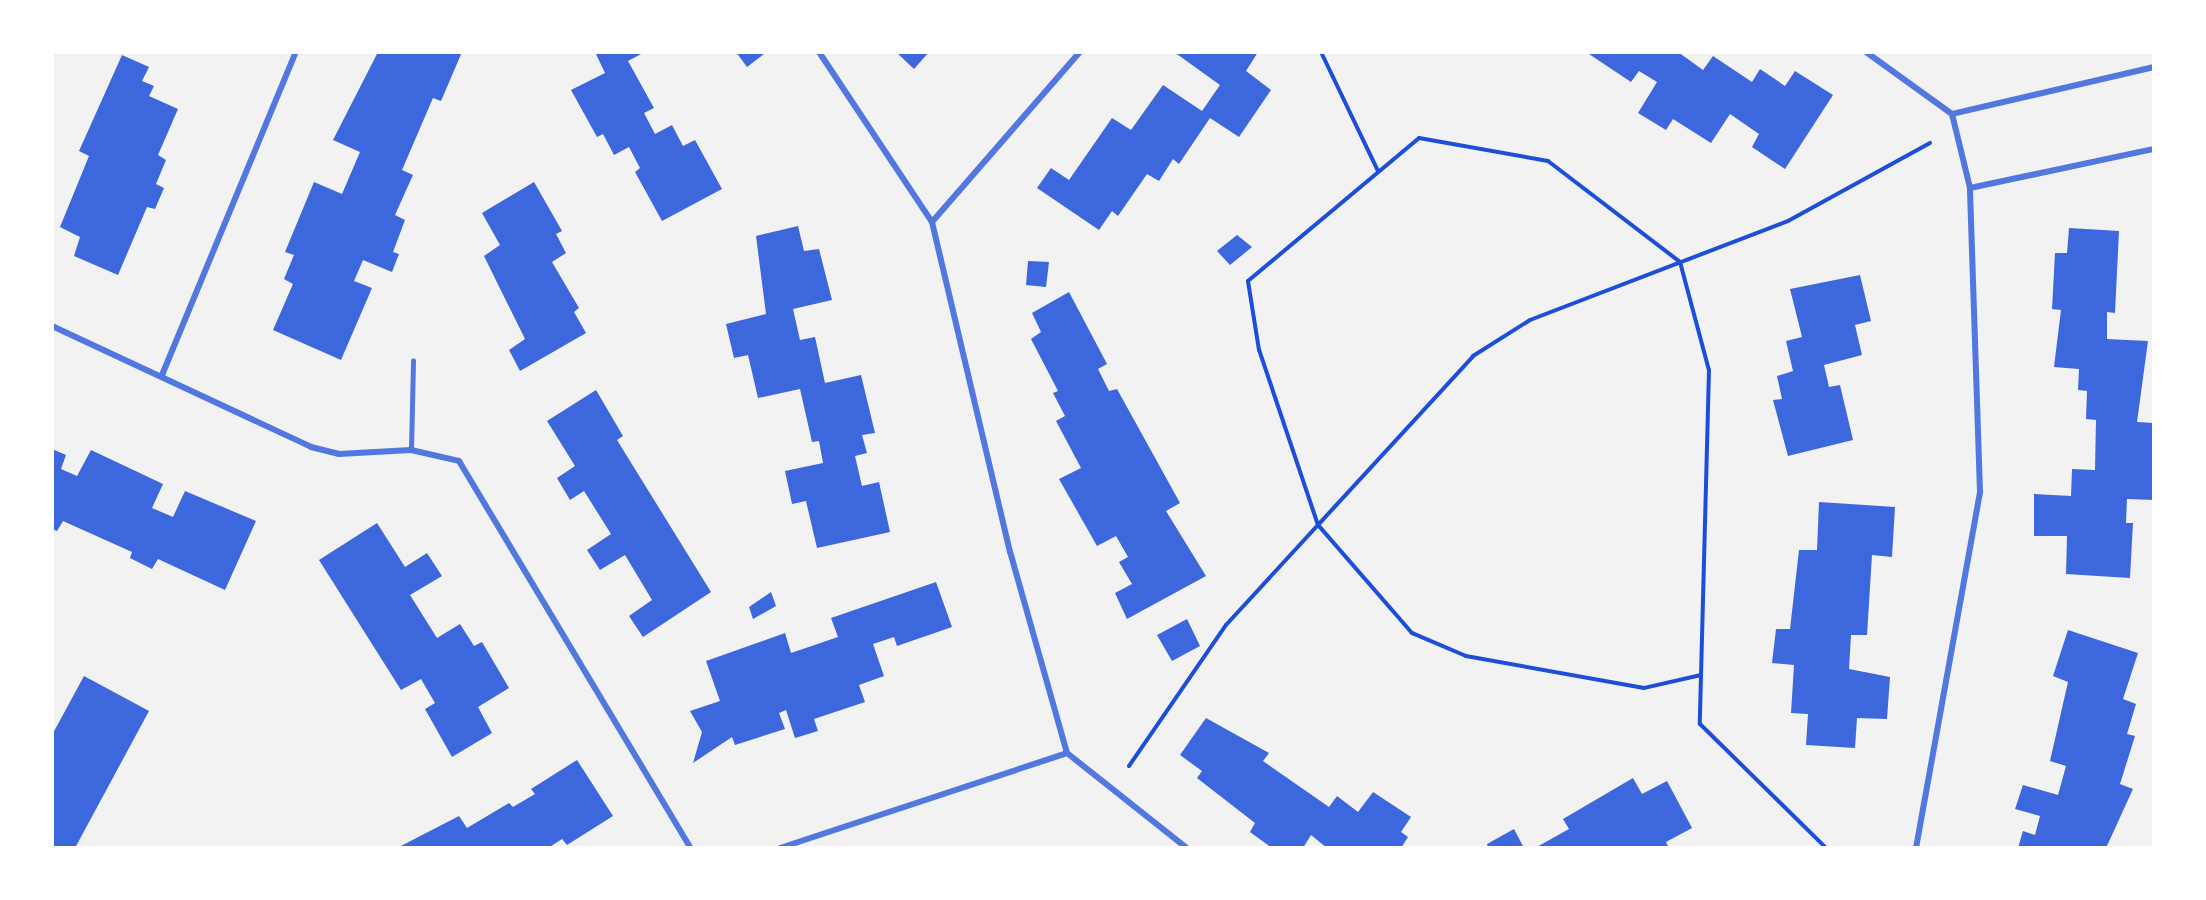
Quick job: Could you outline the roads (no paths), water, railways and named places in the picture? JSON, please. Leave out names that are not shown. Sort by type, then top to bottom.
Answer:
[{"type":"street","points":[[162,375],[297,52]]},
{"type":"street","points":[[819,52],[932,222],[1010,552],[1067,753],[1187,848]]},
{"type":"street","points":[[932,222],[1080,52]]},
{"type":"street","points":[[1866,52],[1952,114],[1970,188],[1980,492],[1916,848]]},
{"type":"street","points":[[1952,114],[2154,67]]},
{"type":"street","points":[[1970,188],[2154,149]]},
{"type":"street","points":[[52,326],[162,375],[311,447],[339,454],[411,450],[459,461],[691,848]]},
{"type":"street","points":[[780,848],[1067,753]]},
{"type":"lane","points":[[411,450],[414,361]]}]
